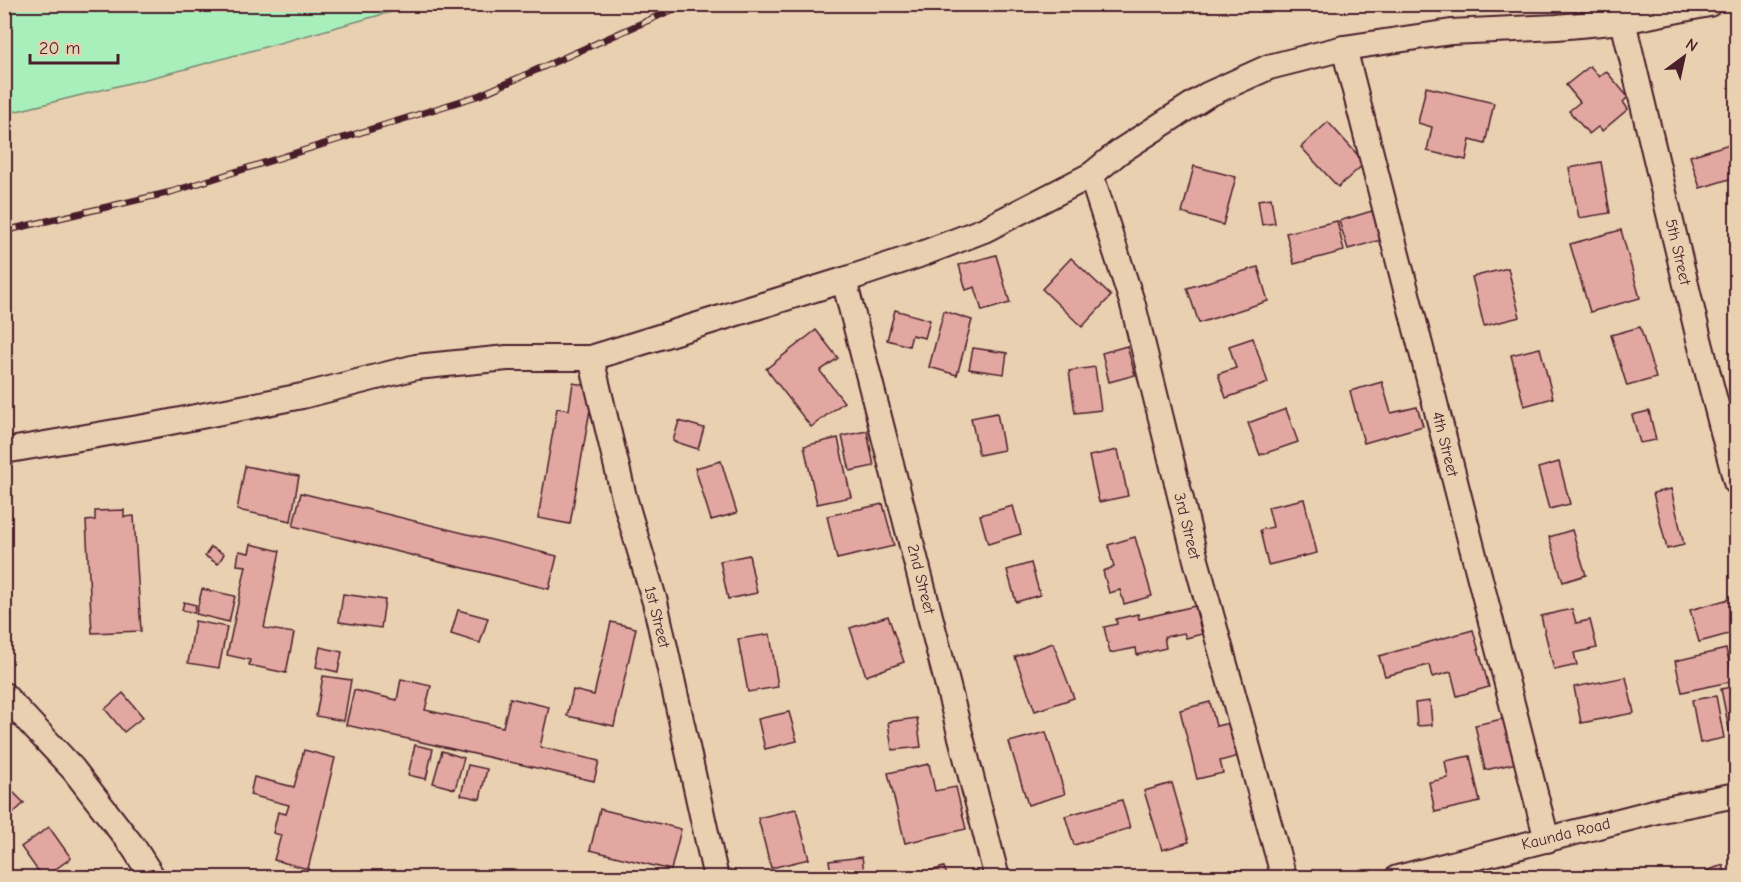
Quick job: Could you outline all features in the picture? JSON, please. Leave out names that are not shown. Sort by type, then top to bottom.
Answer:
[{"type":"street","points":[[4,451],[150,426],[302,396],[416,367],[507,358],[591,358],[844,280],[984,230],[1091,175],[1119,152],[1207,95],[1269,67],[1344,48],[1451,32],[1623,21],[1709,4]]},
{"type":"street","name":"5th Street","points":[[1623,21],[1699,339],[1737,482]]},
{"type":"street","name":"4th Street","points":[[1344,48],[1547,840]]},
{"type":"street","name":"3rd Street","points":[[1091,175],[1133,305],[1196,560],[1284,878]]},
{"type":"street","name":"2nd Street","points":[[844,280],[997,878]]},
{"type":"street","name":"1st Street","points":[[591,358],[624,496],[655,602],[716,878]]},
{"type":"street","points":[[4,695],[73,769],[134,848],[153,878]]},
{"type":"street","name":"Kaunda Road","points":[[1397,878],[1661,810],[1737,795]]},
{"type":"green space","points":[[4,5],[416,5],[182,70],[5,114]]},
{"type":"building","points":[[1439,4],[1462,4],[1463,9],[1441,13]]},
{"type":"building","points":[[1590,66],[1599,77],[1606,71],[1628,97],[1623,102],[1628,109],[1602,131],[1598,127],[1589,134],[1569,111],[1580,102],[1566,85]]},
{"type":"building","points":[[1426,87],[1494,103],[1485,144],[1470,140],[1466,160],[1427,151],[1432,127],[1418,123]]},
{"type":"building","points":[[1328,122],[1365,163],[1338,187],[1301,147]]},
{"type":"building","points":[[1736,142],[1736,177],[1700,188],[1690,156]]},
{"type":"building","points":[[1601,162],[1610,213],[1579,218],[1569,168]]},
{"type":"building","points":[[1194,166],[1236,177],[1223,225],[1182,213]]},
{"type":"building","points":[[1271,198],[1275,223],[1262,225],[1258,200]]},
{"type":"building","points":[[1372,211],[1381,240],[1348,249],[1339,221]]},
{"type":"building","points":[[1337,221],[1344,251],[1294,264],[1286,233]]},
{"type":"building","points":[[1621,230],[1640,298],[1590,312],[1570,244]]},
{"type":"building","points":[[996,255],[1010,303],[982,311],[975,287],[966,290],[959,265]]},
{"type":"building","points":[[1071,258],[1111,296],[1082,327],[1042,289]]},
{"type":"building","points":[[1258,267],[1268,301],[1199,323],[1187,288]]},
{"type":"building","points":[[1508,268],[1520,317],[1484,326],[1472,277]]},
{"type":"building","points":[[895,310],[930,320],[925,338],[912,335],[909,346],[887,340]]},
{"type":"building","points":[[944,311],[972,320],[957,375],[929,367]]},
{"type":"building","points":[[1640,327],[1656,378],[1627,386],[1611,335]]},
{"type":"building","points":[[816,330],[838,358],[820,371],[844,402],[811,427],[766,369]]},
{"type":"building","points":[[1253,338],[1268,383],[1226,398],[1218,374],[1236,368],[1229,346]]},
{"type":"building","points":[[1127,346],[1135,375],[1109,382],[1102,353]]},
{"type":"building","points":[[973,348],[1007,353],[1004,374],[969,369]]},
{"type":"building","points":[[1540,348],[1553,398],[1524,406],[1511,355]]},
{"type":"building","points":[[1095,367],[1101,410],[1075,413],[1069,371]]},
{"type":"building","points":[[1382,382],[1391,413],[1417,407],[1423,426],[1364,443],[1350,391]]},
{"type":"building","points":[[573,383],[594,387],[570,524],[538,518],[557,408],[569,410]]},
{"type":"building","points":[[1286,409],[1298,442],[1260,455],[1248,423]]},
{"type":"building","points":[[1649,411],[1656,440],[1640,443],[1632,415]]},
{"type":"building","points":[[997,413],[1004,450],[979,455],[971,418]]},
{"type":"building","points":[[679,421],[704,428],[698,449],[673,441]]},
{"type":"building","points":[[867,431],[874,466],[850,471],[842,436]]},
{"type":"building","points":[[838,438],[851,497],[817,504],[804,446]]},
{"type":"building","points":[[1118,450],[1128,496],[1099,502],[1089,456]]},
{"type":"building","points":[[721,461],[737,513],[711,520],[695,468]]},
{"type":"building","points":[[1559,462],[1570,504],[1549,509],[1538,468]]},
{"type":"building","points":[[245,466],[299,476],[291,521],[237,510]]},
{"type":"building","points":[[1671,489],[1684,545],[1667,549],[1653,493]]},
{"type":"building","points":[[301,493],[557,556],[549,589],[293,526]]},
{"type":"building","points":[[1304,499],[1317,553],[1268,565],[1260,530],[1273,527],[1268,507]]},
{"type":"building","points":[[883,504],[894,546],[837,559],[827,516]]},
{"type":"building","points":[[1013,506],[1021,534],[988,544],[980,515]]},
{"type":"building","points":[[124,510],[124,517],[134,516],[141,631],[92,633],[86,521],[95,520],[95,511]]},
{"type":"building","points":[[1572,530],[1586,575],[1563,582],[1549,537]]},
{"type":"building","points":[[1135,537],[1152,596],[1124,604],[1120,590],[1109,593],[1103,571],[1114,567],[1108,545]]},
{"type":"building","points":[[251,544],[280,551],[264,628],[294,633],[286,673],[249,665],[250,660],[227,655],[246,566],[237,565],[239,551],[249,553]]},
{"type":"building","points":[[211,547],[224,554],[218,564],[205,556]]},
{"type":"building","points":[[749,555],[757,593],[728,599],[720,561]]},
{"type":"building","points":[[1031,563],[1040,595],[1016,602],[1007,570]]},
{"type":"building","points":[[202,589],[235,596],[229,622],[196,614]]},
{"type":"building","points":[[343,594],[385,600],[381,628],[339,622]]},
{"type":"building","points":[[1736,597],[1736,632],[1699,642],[1690,610]]},
{"type":"building","points":[[184,602],[196,605],[194,613],[182,610]]},
{"type":"building","points":[[1195,606],[1202,634],[1186,638],[1184,633],[1164,637],[1166,648],[1137,655],[1136,648],[1110,653],[1104,627],[1117,624],[1116,619],[1138,614],[1139,619]]},
{"type":"building","points":[[1572,609],[1576,623],[1590,620],[1597,648],[1574,653],[1577,665],[1554,670],[1541,616]]},
{"type":"building","points":[[458,610],[488,618],[480,643],[451,634]]},
{"type":"building","points":[[888,616],[904,662],[866,676],[850,628]]},
{"type":"building","points":[[195,621],[227,627],[219,668],[188,663]]},
{"type":"building","points":[[611,622],[636,628],[614,726],[567,716],[573,690],[594,695]]},
{"type":"building","points":[[1473,630],[1489,687],[1457,696],[1451,672],[1432,677],[1429,665],[1385,676],[1379,656]]},
{"type":"building","points":[[770,634],[778,687],[748,692],[738,639]]},
{"type":"building","points":[[1053,643],[1074,698],[1035,711],[1015,657]]},
{"type":"building","points":[[320,647],[342,652],[338,672],[316,667]]},
{"type":"building","points":[[1726,649],[1734,681],[1682,692],[1675,661]]},
{"type":"building","points":[[323,676],[351,680],[344,721],[316,716]]},
{"type":"building","points":[[1626,677],[1634,713],[1581,723],[1574,687]]},
{"type":"building","points":[[401,679],[431,686],[425,710],[503,727],[510,698],[549,707],[540,747],[599,761],[594,781],[346,725],[354,690],[397,700]]},
{"type":"building","points":[[1736,686],[1736,733],[1730,734],[1721,689]]},
{"type":"building","points":[[123,693],[143,717],[124,732],[105,709]]},
{"type":"building","points":[[1716,696],[1724,738],[1700,743],[1692,700]]},
{"type":"building","points":[[1430,701],[1432,725],[1417,726],[1415,703]]},
{"type":"building","points":[[1210,702],[1216,726],[1234,722],[1242,755],[1220,761],[1223,773],[1197,779],[1180,710]]},
{"type":"building","points":[[789,712],[797,741],[765,749],[758,719]]},
{"type":"building","points":[[917,718],[921,747],[892,750],[888,722]]},
{"type":"building","points":[[1507,718],[1517,763],[1485,770],[1475,725]]},
{"type":"building","points":[[1046,732],[1065,794],[1028,805],[1009,742]]},
{"type":"building","points":[[415,745],[433,749],[426,779],[408,775]]},
{"type":"building","points":[[304,750],[335,758],[308,869],[274,860],[281,835],[273,833],[278,812],[286,814],[289,805],[250,795],[254,777],[294,787]]},
{"type":"building","points":[[442,751],[464,758],[455,789],[433,783]]},
{"type":"building","points":[[1470,756],[1480,802],[1435,812],[1429,782],[1448,778],[1445,761]]},
{"type":"building","points":[[929,764],[935,791],[956,787],[966,829],[905,843],[888,773]]},
{"type":"building","points":[[468,765],[487,769],[480,799],[461,795]]},
{"type":"building","points":[[4,783],[24,803],[4,822]]},
{"type":"building","points":[[1172,783],[1189,842],[1162,850],[1144,791]]},
{"type":"building","points":[[1122,800],[1130,828],[1074,845],[1065,816]]},
{"type":"building","points":[[600,809],[681,829],[671,870],[590,850]]},
{"type":"building","points":[[796,809],[809,859],[771,868],[758,818]]},
{"type":"building","points":[[49,827],[71,858],[43,878],[21,847]]},
{"type":"building","points":[[862,857],[865,878],[809,878],[831,873],[829,861]]},
{"type":"building","points":[[1723,865],[1726,878],[1708,878],[1706,871]]},
{"type":"building","points":[[944,867],[948,878],[915,878],[914,876]]},
{"type":"railway","points":[[4,231],[171,192],[480,95],[685,4]]}]
